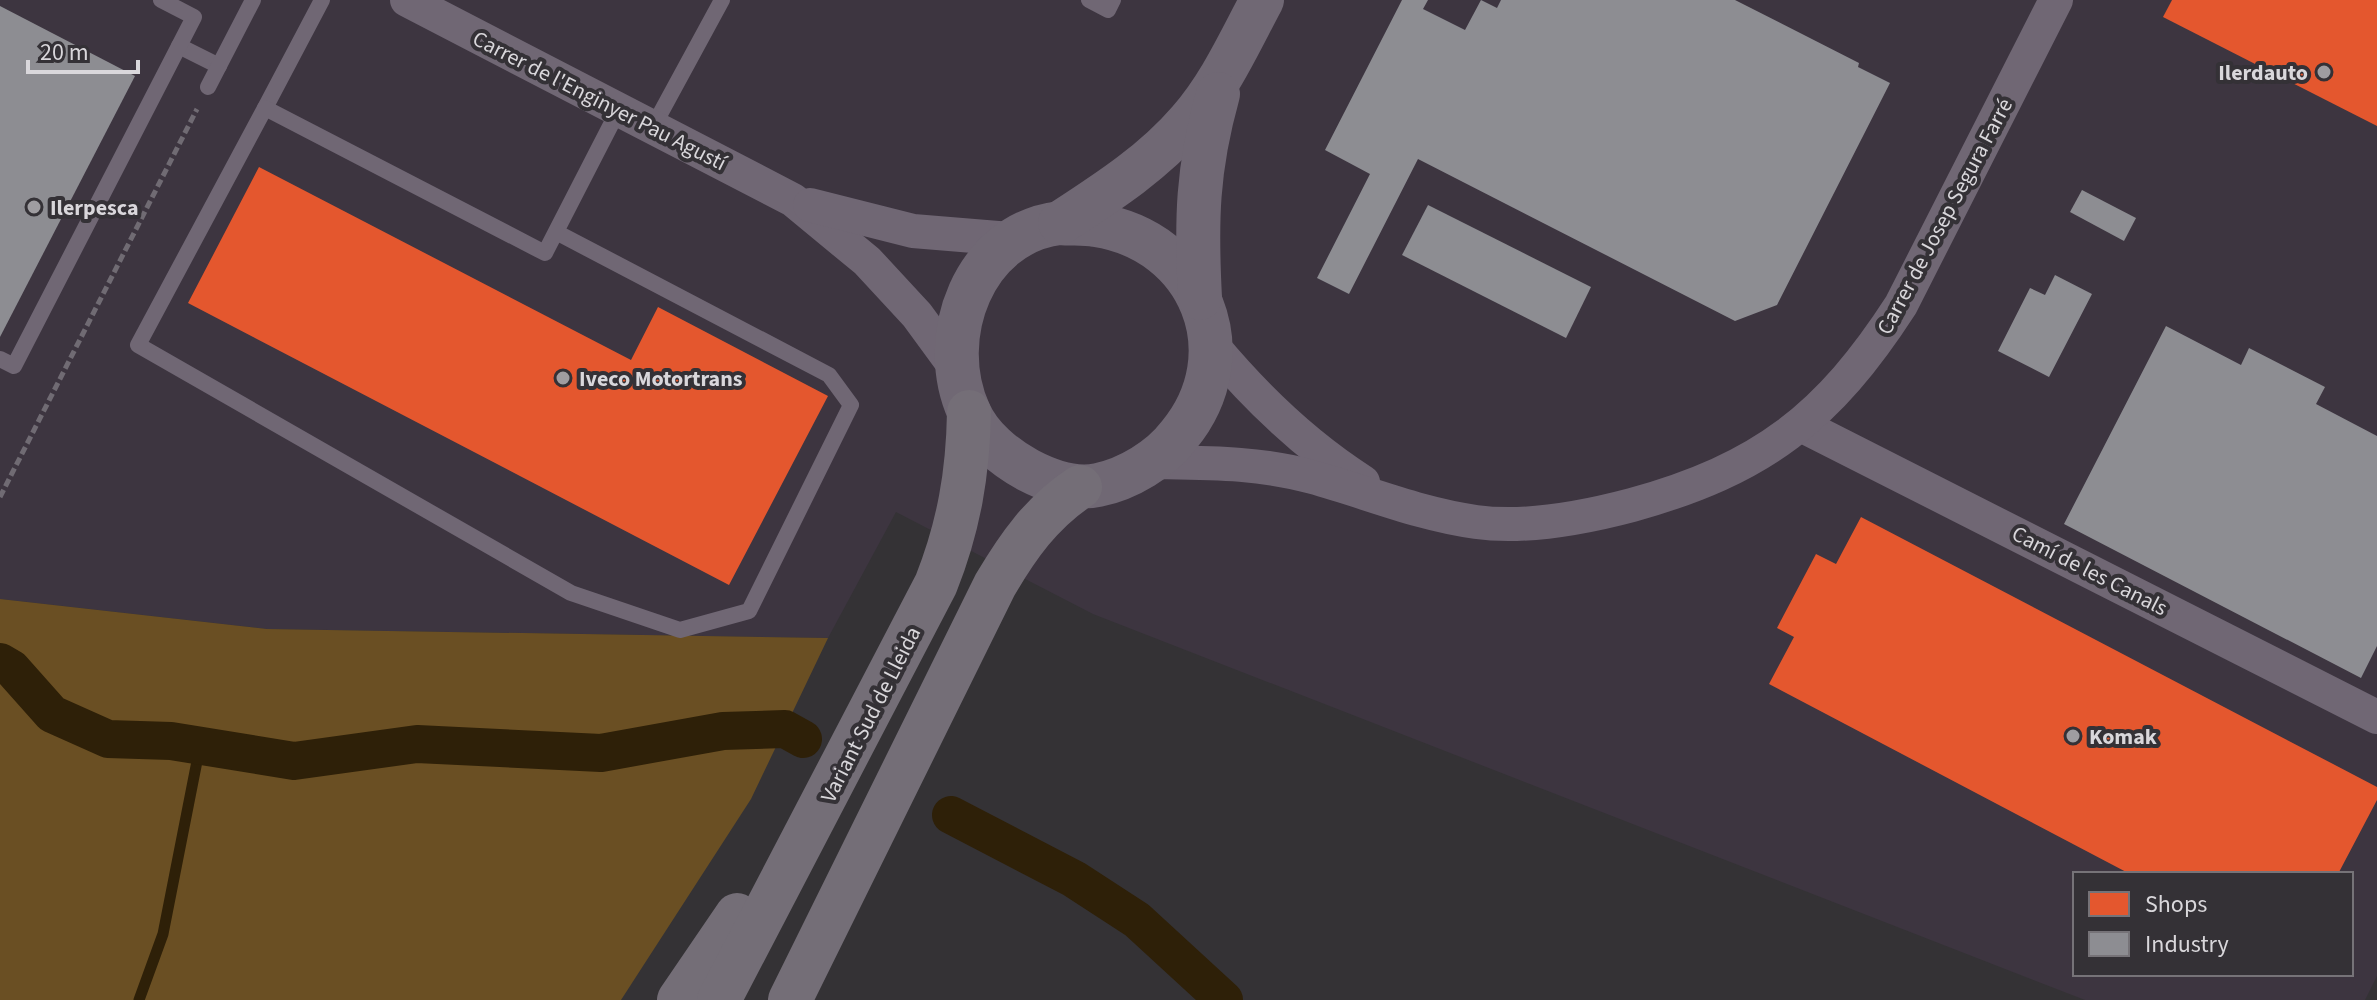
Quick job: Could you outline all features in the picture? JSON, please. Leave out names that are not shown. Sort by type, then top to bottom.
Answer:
[{"type":"highway","name":"Variant Sud de Lleida","points":[[719,1000],[900,658],[955,536],[968,463],[964,392]]},
{"type":"highway","points":[[790,1000],[1002,572],[1018,546],[1050,507],[1080,487]]},
{"type":"highway","points":[[679,1000],[769,868],[834,785]]},
{"type":"highway","points":[[815,1000],[886,811]]},
{"type":"main road","points":[[1060,223],[1115,188],[1158,153],[1191,120],[1224,72],[1262,0]]},
{"type":"main road","points":[[1200,298],[1198,190],[1204,144],[1224,72]]},
{"type":"main road","points":[[1060,223],[1097,225],[1135,238],[1162,254],[1200,298],[1208,315],[1212,345],[1211,374],[1202,401],[1172,445],[1149,462],[1100,485],[1080,487],[1045,479],[1012,461],[986,437],[964,392],[963,309],[974,282],[1010,239],[1044,225],[1060,223]]},
{"type":"street","name":"Carrer de Josep Segura Farré","points":[[1149,462],[1246,464],[1311,476],[1404,508],[1480,523],[1542,522],[1612,511],[1700,485],[1734,469],[1801,425],[1859,368],[1901,305],[2056,0]]},
{"type":"street","name":"Carrer de l'Enginyer Pau Agustí","points":[[420,3],[793,200],[880,225],[1010,239]]},
{"type":"street","name":"Carrer de l'Enginyer Pau Agustí","points":[[793,200],[867,261],[917,315],[964,392]]},
{"type":"street","name":"Carrer de Josep Segura Farré","points":[[1212,345],[1242,382],[1295,433],[1404,508]]},
{"type":"street","name":"Camí de les Canals","points":[[1801,425],[2377,717]]},
{"type":"lane","points":[[0,359],[14,366],[194,17],[161,0]]},
{"type":"lane","points":[[208,87],[253,0]]},
{"type":"lane","points":[[322,0],[138,345],[571,593],[680,630],[749,611],[851,405],[829,375],[556,232]]},
{"type":"lane","points":[[653,127],[722,0]]},
{"type":"lane","points":[[1089,0],[1108,10],[1113,0]]},
{"type":"lane","points":[[179,46],[219,66]]},
{"type":"lane","points":[[265,108],[545,253],[619,109]]},
{"type":"path","points":[[0,497],[208,87]]},
{"type":"shaded area","points":[[0,0],[2377,0],[2377,976],[2365,1000],[2085,1000],[1093,614],[896,512],[828,638],[267,629],[0,599]]},
{"type":"shaded area","points":[[0,599],[267,629],[828,638],[751,799],[621,1000],[0,1000]]},
{"type":"building: Shops","name":"Ilerdauto","points":[[2172,0],[2377,0],[2377,126],[2163,17]]},
{"type":"building: Shops","name":"Iveco Motortrans","points":[[259,167],[631,360],[658,307],[828,396],[729,585],[188,303]]},
{"type":"building: Shops","name":"Komak","points":[[1861,517],[2377,787],[2377,800],[2339,872],[2126,872],[1769,684],[1794,637],[1777,628],[1816,554],[1836,564]]},
{"type":"building: Industry","points":[[1402,0],[1428,0],[1423,9],[1465,30],[1481,0],[1497,8],[1501,0],[1735,0],[1859,63],[1858,67],[1890,83],[1777,305],[1735,321],[1418,159],[1349,294],[1317,278],[1370,174],[1325,150]]},
{"type":"building: Industry","name":"Ilerpesca","points":[[0,6],[135,76],[0,337]]},
{"type":"building: Industry","points":[[2082,190],[2136,218],[2124,241],[2070,212]]},
{"type":"building: Industry","points":[[1428,205],[1591,287],[1566,338],[1402,255]]},
{"type":"building: Industry","points":[[2055,275],[2092,294],[2049,377],[1998,351],[2030,288],[2045,295]]},
{"type":"building: Industry","points":[[2166,326],[2241,365],[2249,348],[2325,387],[2316,404],[2377,436],[2377,646],[2361,678],[2064,524]]},
{"type":"waterway","points":[[0,662],[12,669],[52,714],[108,739],[171,741],[294,761],[417,744],[601,753],[723,731],[785,729],[803,739]]},
{"type":"waterway","points":[[139,1000],[163,934],[200,746]]},
{"type":"waterway","points":[[951,815],[1074,879],[1137,920],[1224,1000]]},
{"type":"place","name":"Ilerdauto","points":[[2324,72]]},
{"type":"place","name":"Ilerpesca","points":[[34,207]]},
{"type":"place","name":"Iveco Motortrans","points":[[563,378]]},
{"type":"place","name":"Komak","points":[[2073,736]]}]
